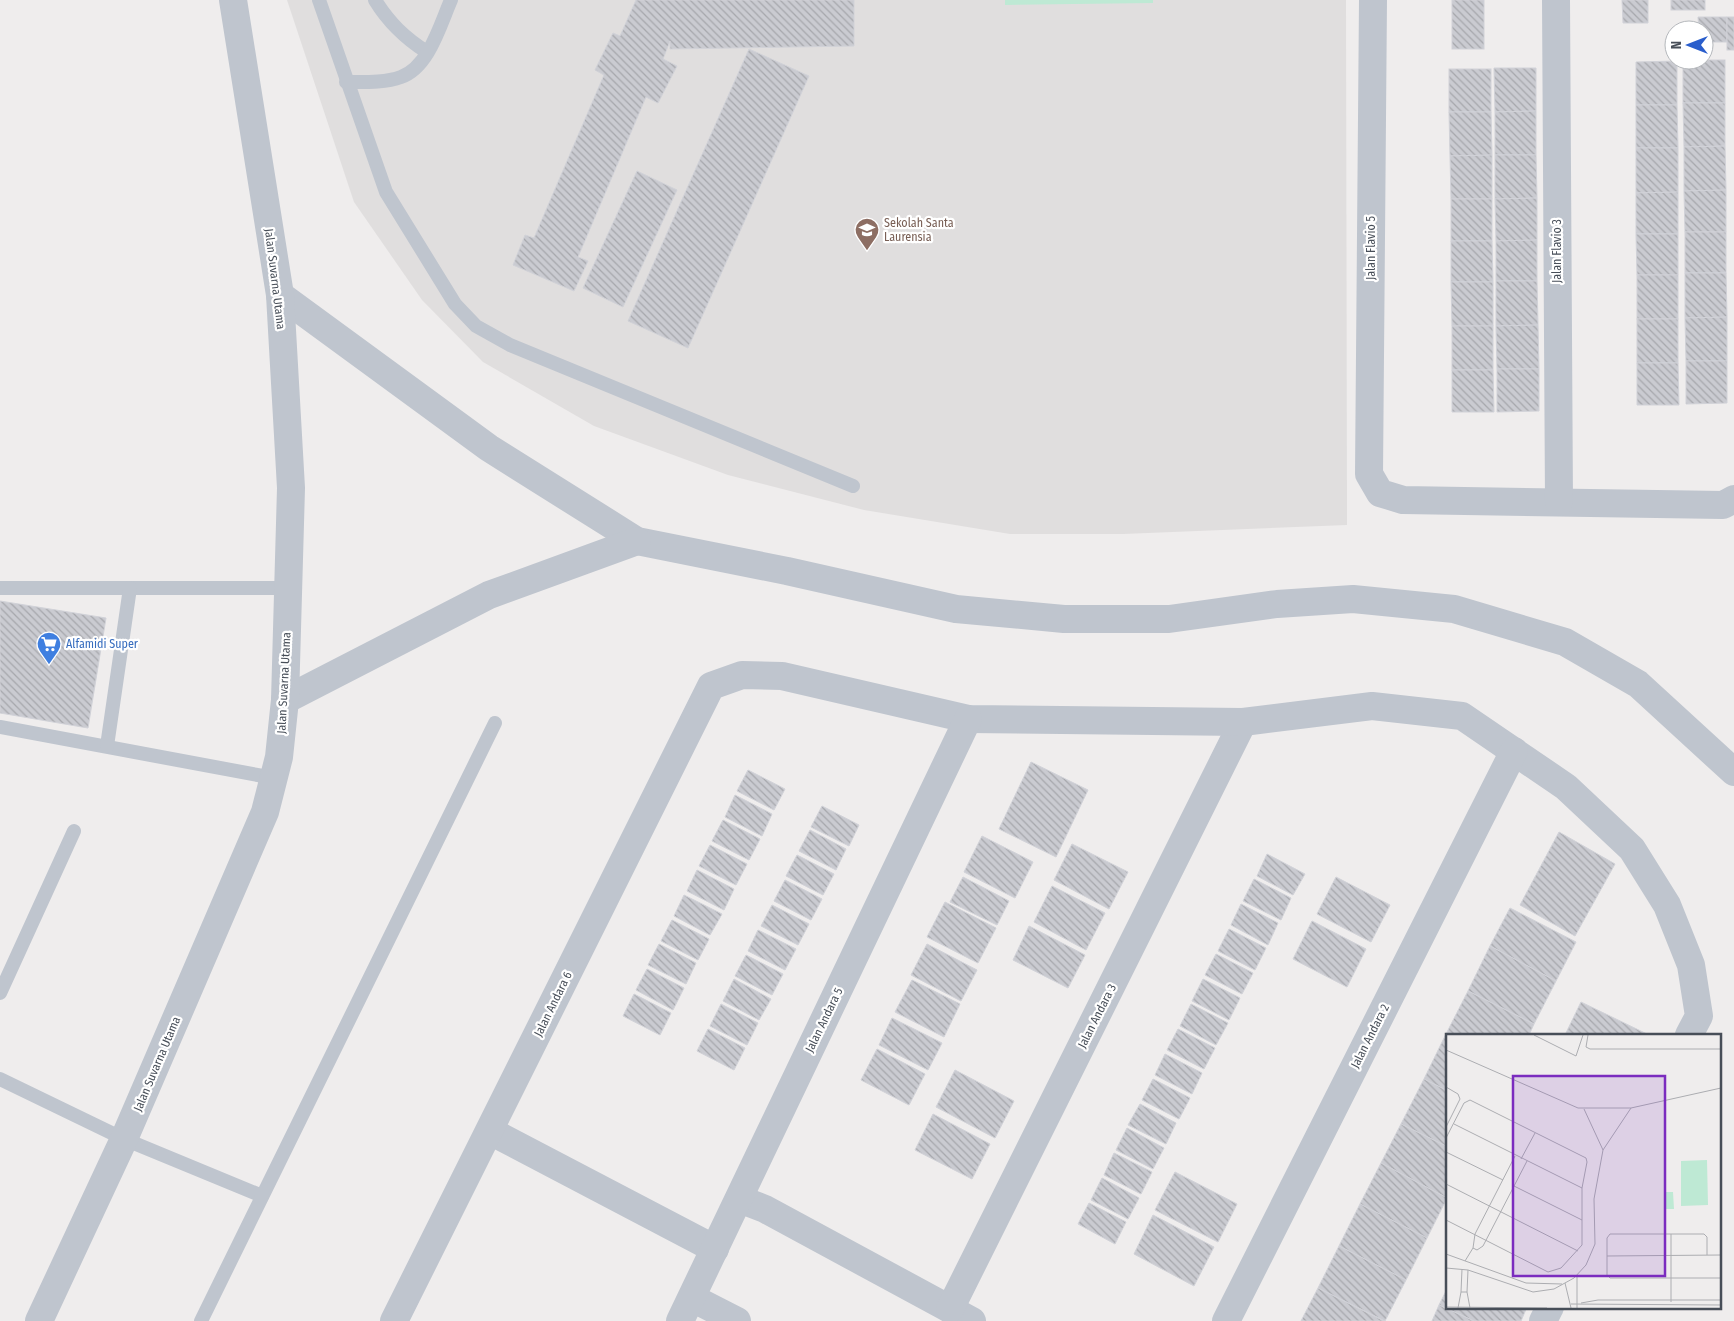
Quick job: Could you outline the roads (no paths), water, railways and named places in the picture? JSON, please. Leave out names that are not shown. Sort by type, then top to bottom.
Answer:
[{"type":"street","name":"Jalan Suvarna Utama","points":[[40,1321],[124,1139],[265,812],[279,757],[285,700],[291,488],[280,296],[233,0]]},
{"type":"street","name":"Jalan Flavio 5","points":[[1373,0],[1369,474],[1380,493],[1402,500],[1559,502]]},
{"type":"street","name":"Jalan Flavio 3","points":[[1556,0],[1559,502]]},
{"type":"street","points":[[280,296],[489,448],[637,541],[787,571],[956,609],[1064,619],[1169,619],[1277,604],[1353,599],[1454,609],[1565,642],[1638,684],[1730,764]]},
{"type":"street","points":[[1559,502],[1723,505],[1734,499]]},
{"type":"street","points":[[285,700],[489,595],[637,541]]},
{"type":"street","name":"Jalan Andara 6","points":[[394,1321],[711,686],[742,675],[782,676],[968,718]]},
{"type":"street","points":[[968,718],[1243,722],[1372,706],[1462,716],[1566,787],[1632,849],[1667,905],[1691,965],[1694,1025]]},
{"type":"street","name":"Jalan Andara 5","points":[[686,1309],[968,718]]},
{"type":"street","name":"Jalan Andara 3","points":[[961,1315],[1243,722]]},
{"type":"street","name":"Jalan Andara 2","points":[[1226,1321],[1514,751]]},
{"type":"street","points":[[490,1131],[715,1249]]},
{"type":"street","points":[[739,1199],[765,1209],[961,1315]]},
{"type":"street","points":[[1543,1321],[1550,1308]]},
{"type":"street","points":[[686,1309],[737,1321]]},
{"type":"lane","points":[[319,0],[346,82],[386,192],[455,304],[476,326],[510,344],[853,486]]},
{"type":"lane","points":[[375,0],[386,18],[409,40],[427,52]]},
{"type":"lane","points":[[346,82],[400,78],[414,70],[427,52],[451,0]]},
{"type":"lane","points":[[0,588],[288,588]]},
{"type":"lane","points":[[107,746],[130,588]]},
{"type":"lane","points":[[201,1321],[495,723]]},
{"type":"lane","points":[[0,727],[274,778]]},
{"type":"lane","points":[[0,993],[74,831]]},
{"type":"lane","points":[[0,1079],[124,1139],[262,1196]]},
{"type":"place","name":"Sekolah Santa Laurensia","points":[[867,251]]},
{"type":"place","name":"Alfamidi Super","points":[[49,665]]}]
